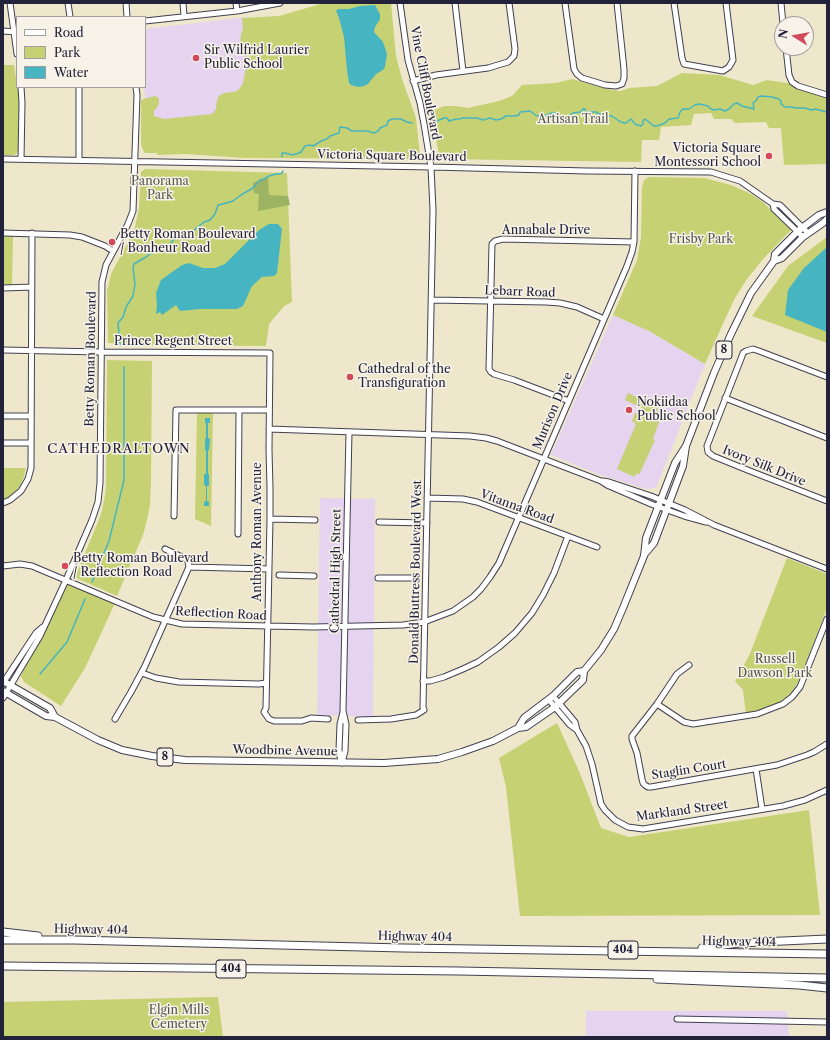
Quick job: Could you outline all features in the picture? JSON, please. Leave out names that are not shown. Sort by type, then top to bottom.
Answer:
[{"type":"highway","points":[[3,932],[74,940]]},
{"type":"highway","points":[[675,952],[739,944],[827,939]]},
{"type":"highway","name":"Highway 404","points":[[3,940],[74,940],[508,950],[827,954]]},
{"type":"highway","name":"404","points":[[3,966],[827,978]]},
{"type":"highway","points":[[3,970],[15,970],[26,966]]},
{"type":"highway","points":[[589,974],[670,980],[799,985],[827,988]]},
{"type":"main road","name":"Woodbine Avenue","points":[[4,694],[46,716],[55,717],[98,740],[122,750],[152,756],[185,760],[384,763],[438,759],[493,741],[518,728],[526,727],[557,705],[583,680],[584,671],[601,650],[614,629],[624,608],[644,556],[646,538],[660,500],[675,463],[686,446],[714,373],[741,312],[751,293],[774,261],[775,254],[800,229],[819,214],[827,212]]},
{"type":"main road","name":"Woodbine Avenue","points":[[774,261],[782,258],[806,235],[823,223],[827,218]]},
{"type":"main road","name":"Woodbine Avenue","points":[[644,556],[654,543],[668,507],[683,466],[686,446]]},
{"type":"main road","name":"Woodbine Avenue","points":[[518,728],[524,718],[551,698],[577,672],[584,671]]},
{"type":"main road","name":"Woodbine Avenue","points":[[3,682],[11,685],[50,708],[55,717]]},
{"type":"street","points":[[3,31],[16,32],[10,3]]},
{"type":"street","points":[[68,3],[70,16]]},
{"type":"street","points":[[126,3],[127,16]]},
{"type":"street","points":[[183,3],[184,16]]},
{"type":"street","points":[[236,3],[237,11]]},
{"type":"street","points":[[146,21],[237,11],[280,3]]},
{"type":"street","name":"Vine Cliff Boulevard","points":[[400,3],[408,60],[420,103],[431,167],[433,210],[432,300]]},
{"type":"street","points":[[455,3],[463,71]]},
{"type":"street","points":[[413,81],[436,75],[488,68],[508,62],[514,56],[515,44],[512,31],[510,3]]},
{"type":"street","points":[[565,3],[574,69],[577,74],[582,78],[605,85],[616,86],[622,84],[624,78],[617,3]]},
{"type":"street","points":[[674,3],[684,64],[723,71],[729,67],[733,60],[726,3]]},
{"type":"street","points":[[781,3],[783,16]]},
{"type":"street","points":[[787,56],[789,75],[792,82],[798,86],[827,95]]},
{"type":"street","points":[[21,88],[21,159]]},
{"type":"street","points":[[79,88],[79,160]]},
{"type":"street","name":"Betty Roman Boulevard","points":[[4,694],[11,685],[40,636],[66,580],[95,511],[99,491],[102,282],[106,265],[128,224],[133,211],[136,88]]},
{"type":"street","name":"Victoria Square Boulevard","points":[[3,159],[710,172],[740,182],[773,204],[780,205],[806,235]]},
{"type":"street","name":"Murison Drive","points":[[424,622],[453,611],[473,597],[481,589],[495,569],[627,266],[634,242],[635,171]]},
{"type":"street","points":[[3,233],[63,234],[82,237],[105,246],[113,251]]},
{"type":"street","points":[[3,503],[10,500],[21,491],[28,479],[31,468],[32,233]]},
{"type":"street","name":"Annabale Drive","points":[[491,301],[492,244],[495,241],[503,239],[634,242]]},
{"type":"street","points":[[3,288],[32,288]]},
{"type":"street","name":"Lebarr Road","points":[[432,300],[560,303],[577,307],[604,319]]},
{"type":"street","name":"Donald Buttress Boulevard West","points":[[358,720],[391,719],[416,715],[424,710],[422,707],[432,300]]},
{"type":"street","points":[[491,301],[490,372],[569,401]]},
{"type":"street","name":"Ivory Silk Drive","points":[[827,377],[759,351],[753,349],[746,350],[743,353],[725,398],[707,449],[710,454],[827,501]]},
{"type":"street","name":"Prince Regent Street","points":[[3,350],[270,353]]},
{"type":"street","name":"Anthony Roman Avenue","points":[[270,353],[270,520],[266,708],[264,712],[274,721],[302,721],[311,718],[328,719]]},
{"type":"street","points":[[725,398],[827,438]]},
{"type":"street","points":[[174,516],[176,410],[270,410]]},
{"type":"street","points":[[238,534],[239,410]]},
{"type":"street","points":[[3,416],[31,416]]},
{"type":"street","points":[[269,429],[470,436],[486,438],[601,481],[630,496],[658,507],[685,510],[706,522],[827,569]]},
{"type":"street","name":"Cathedral High Street","points":[[342,763],[345,750],[346,724],[343,711],[350,432]]},
{"type":"street","points":[[3,442],[31,443]]},
{"type":"street","points":[[601,481],[609,482],[660,500],[668,507]]},
{"type":"street","name":"Vitanna Road","points":[[427,498],[469,500],[597,547]]},
{"type":"street","points":[[270,520],[315,520]]},
{"type":"street","points":[[379,522],[427,523]]},
{"type":"street","points":[[423,681],[444,677],[470,665],[492,652],[515,632],[532,613],[543,595],[554,573],[568,536]]},
{"type":"street","points":[[115,719],[142,673],[189,567],[186,559],[164,549]]},
{"type":"street","name":"Reflection Road","points":[[3,566],[20,564],[32,566],[153,617],[165,621],[188,625],[313,627],[403,625],[424,622]]},
{"type":"street","points":[[189,567],[269,569]]},
{"type":"street","points":[[279,575],[314,576]]},
{"type":"street","points":[[378,578],[414,578]]},
{"type":"street","points":[[657,704],[684,722],[693,724],[757,714],[782,704],[792,697],[800,687],[827,619]]},
{"type":"street","name":"Betty Roman Boulevard","points":[[3,682],[36,633],[45,624]]},
{"type":"street","name":"Staglin Court","points":[[689,665],[677,674],[657,704],[632,736],[642,779],[645,785],[651,787],[777,765],[800,758],[827,744]]},
{"type":"street","points":[[142,673],[156,678],[179,682],[266,683]]},
{"type":"street","name":"Markland Street","points":[[551,698],[570,725],[577,730],[586,746],[602,804],[610,816],[623,825],[642,829],[762,809],[801,801],[827,790]]},
{"type":"street","points":[[756,769],[762,809]]},
{"type":"street","points":[[677,1019],[827,1022]]},
{"type":"shaded area","name":"Sir Wilfrid Laurier Public School","points":[[248,17],[246,143],[159,144],[146,104],[144,88],[146,88],[146,29]]},
{"type":"shaded area","name":"Nokiidaa Public School","points":[[613,315],[649,331],[705,364],[656,488],[646,489],[595,473],[551,455]]},
{"type":"shaded area","points":[[320,498],[375,499],[373,717],[317,715]]},
{"type":"shaded area","points":[[586,1011],[787,1011],[789,1037],[586,1037]]},
{"type":"green space","points":[[324,3],[391,3],[396,56],[402,79],[416,118],[420,155],[419,159],[245,158],[185,154],[157,155],[157,153],[145,153],[141,144],[141,101],[143,99],[155,96],[157,97],[159,99],[159,104],[154,110],[154,116],[164,119],[212,114],[216,109],[219,96],[224,93],[237,91],[243,83],[245,73],[245,48],[241,47],[240,45],[243,29],[242,18],[279,16]]},
{"type":"green space","points":[[3,65],[14,65],[16,88],[17,88],[19,99],[18,151],[13,155],[3,155]]},
{"type":"green space","name":"Artisan Trail","points":[[682,73],[719,75],[753,85],[767,80],[787,83],[827,96],[827,164],[784,165],[781,128],[769,128],[766,122],[735,123],[731,119],[714,119],[711,113],[694,114],[691,125],[661,127],[659,140],[642,140],[641,162],[443,159],[439,157],[432,111],[444,106],[468,108],[499,101],[512,96],[522,85],[556,83],[572,79],[621,91],[629,88],[657,86]]},
{"type":"green space","name":"Panorama Park","points":[[145,169],[287,173],[292,302],[284,306],[269,324],[266,346],[143,345],[108,343],[107,291],[111,274],[134,231],[139,208],[141,172]]},
{"type":"green space","name":"Frisby Park","points":[[649,177],[704,178],[731,185],[751,194],[763,202],[791,230],[764,258],[747,279],[735,298],[705,364],[649,331],[613,315],[637,260],[641,237],[642,187],[644,180]]},
{"type":"green space","points":[[268,178],[269,195],[288,196],[290,205],[258,211],[259,194],[254,193],[253,183]]},
{"type":"green space","points":[[3,236],[13,236],[12,285],[3,285]]},
{"type":"green space","points":[[827,237],[827,343],[752,316],[788,266]]},
{"type":"green space","points":[[107,360],[152,361],[150,505],[143,535],[117,596],[75,577],[98,522],[105,495]]},
{"type":"green space","points":[[628,393],[657,407],[659,422],[653,439],[655,440],[639,475],[636,473],[635,477],[617,469],[636,424],[632,421],[635,413],[642,416],[644,409],[625,400]]},
{"type":"green space","points":[[197,412],[213,412],[211,526],[195,519]]},
{"type":"green space","points":[[3,468],[26,468],[20,486],[11,496],[3,499]]},
{"type":"green space","name":"Russell Dawson Park","points":[[787,558],[827,574],[827,608],[799,681],[790,694],[776,705],[746,714],[743,690],[735,681],[749,656]]},
{"type":"green space","points":[[66,579],[116,601],[85,668],[61,706],[24,682],[21,676]]},
{"type":"green space","points":[[557,723],[579,771],[601,828],[629,837],[809,810],[820,915],[520,916],[506,787],[499,758]]},
{"type":"green space","name":"Elgin Mills Cemetery","points":[[218,997],[223,1037],[3,1037],[3,1002]]},
{"type":"water","points":[[375,5],[380,14],[380,19],[374,32],[383,42],[387,54],[385,67],[376,74],[368,84],[358,87],[349,83],[344,37],[336,11],[338,9]]},
{"type":"water","points":[[269,224],[278,224],[282,229],[277,273],[274,276],[262,277],[252,286],[243,306],[237,309],[200,309],[180,311],[176,305],[162,315],[160,312],[156,314],[156,293],[161,280],[182,265],[189,263],[203,268],[215,268],[225,264],[259,230]]},
{"type":"water","points":[[827,247],[827,332],[785,315],[788,290],[804,268]]},
{"type":"water","points":[[205,418],[210,418],[210,423],[208,423],[208,438],[210,439],[208,450],[209,486],[207,486],[207,501],[209,502],[209,506],[204,506],[204,502],[206,501],[206,486],[204,485],[204,474],[206,474]]},
{"type":"waterway","points":[[437,121],[444,118],[447,118],[449,121],[462,118],[477,118],[483,120],[490,118],[496,120],[506,116],[519,115],[520,112],[530,111],[537,116],[556,113],[560,117],[564,118],[585,109],[586,112],[596,112],[603,116],[612,116],[624,123],[631,119],[635,124],[641,126],[645,119],[654,126],[657,126],[665,123],[669,119],[678,118],[683,109],[689,109],[699,104],[708,106],[714,110],[720,109],[725,111],[737,103],[754,109],[753,103],[758,97],[761,96],[779,99],[781,104],[785,107],[805,108],[811,110],[815,109],[827,112]]},
{"type":"waterway","points":[[282,157],[282,153],[293,155],[299,153],[305,146],[313,146],[330,136],[339,133],[340,127],[347,128],[352,131],[367,131],[374,133],[387,125],[388,121],[392,119],[401,119],[412,123]]},
{"type":"waterway","points":[[120,345],[118,323],[123,317],[126,307],[133,296],[135,284],[134,264],[157,249],[169,245],[180,233],[193,231],[204,222],[210,220],[215,214],[218,205],[233,201],[253,188],[260,180],[269,176],[280,174],[283,171]]},
{"type":"waterway","points":[[92,582],[109,541],[124,480],[124,367]]},
{"type":"waterway","points":[[40,674],[67,642],[85,599]]},
{"type":"place","name":"Sir Wilfrid Laurier Public School","points":[[196,58]]},
{"type":"place","name":"Victoria Square Montessori School","points":[[769,156]]},
{"type":"place","name":"Betty Roman Boulevard / Bonheur Road","points":[[112,242]]},
{"type":"place","name":"Cathedral of the Transfiguration","points":[[350,377]]},
{"type":"place","name":"Nokiidaa Public School","points":[[629,410]]},
{"type":"place","name":"Betty Roman Boulevard / Reflection Road","points":[[65,566]]},
{"type":"district","name":"CATHEDRALTOWN","points":[[119,449]]}]
